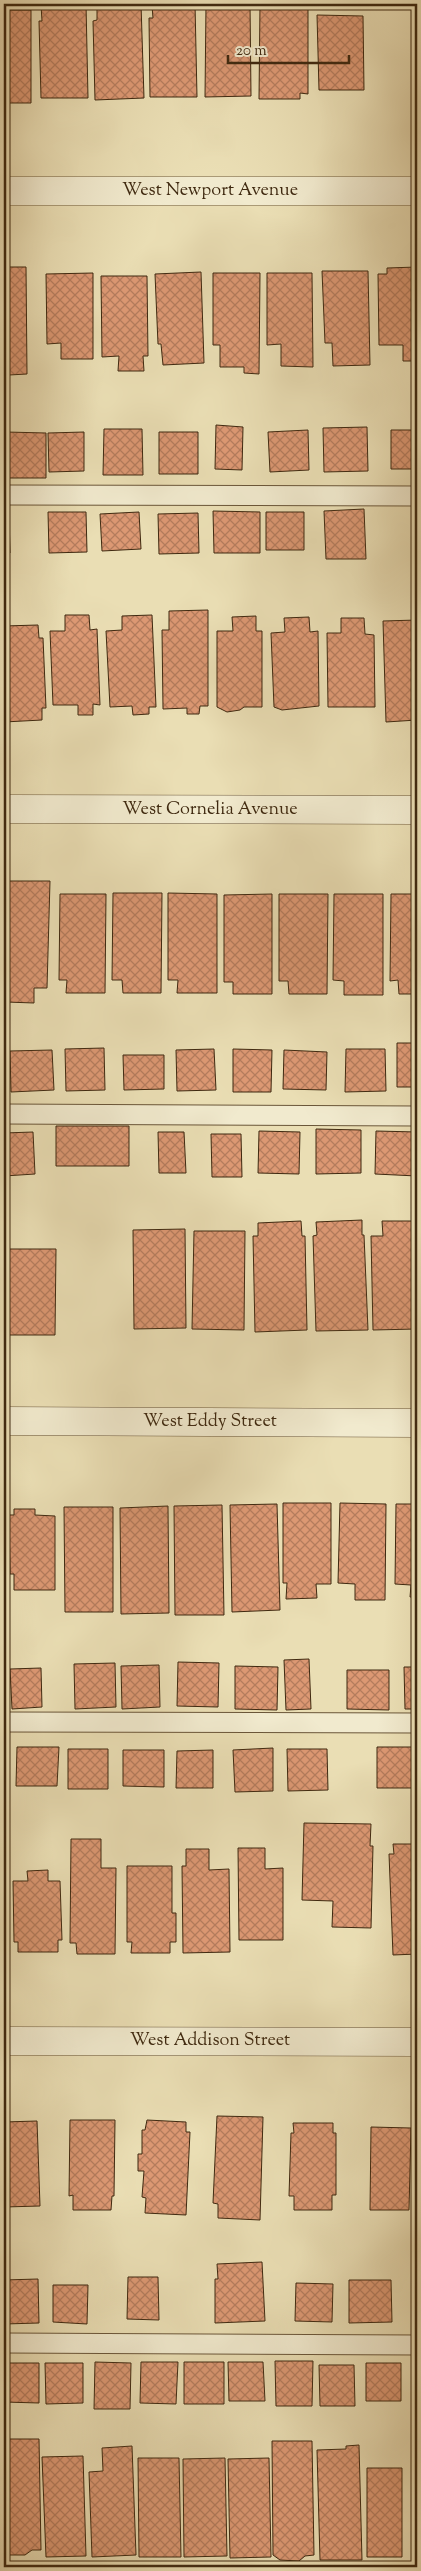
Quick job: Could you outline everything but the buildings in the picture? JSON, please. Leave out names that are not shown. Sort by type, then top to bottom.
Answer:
[{"type":"street","name":"West Newport Avenue","points":[[4,190],[417,192]]},
{"type":"street","name":"West Cornelia Avenue","points":[[4,809],[417,810]]},
{"type":"street","name":"West Eddy Street","points":[[4,1421],[417,1423]]},
{"type":"street","name":"West Addison Street","points":[[4,2041],[417,2042]]},
{"type":"lane","points":[[4,495],[417,496]]},
{"type":"lane","points":[[4,1114],[417,1116]]},
{"type":"lane","points":[[4,1722],[417,1723]]},
{"type":"lane","points":[[4,2343],[417,2345]]}]
